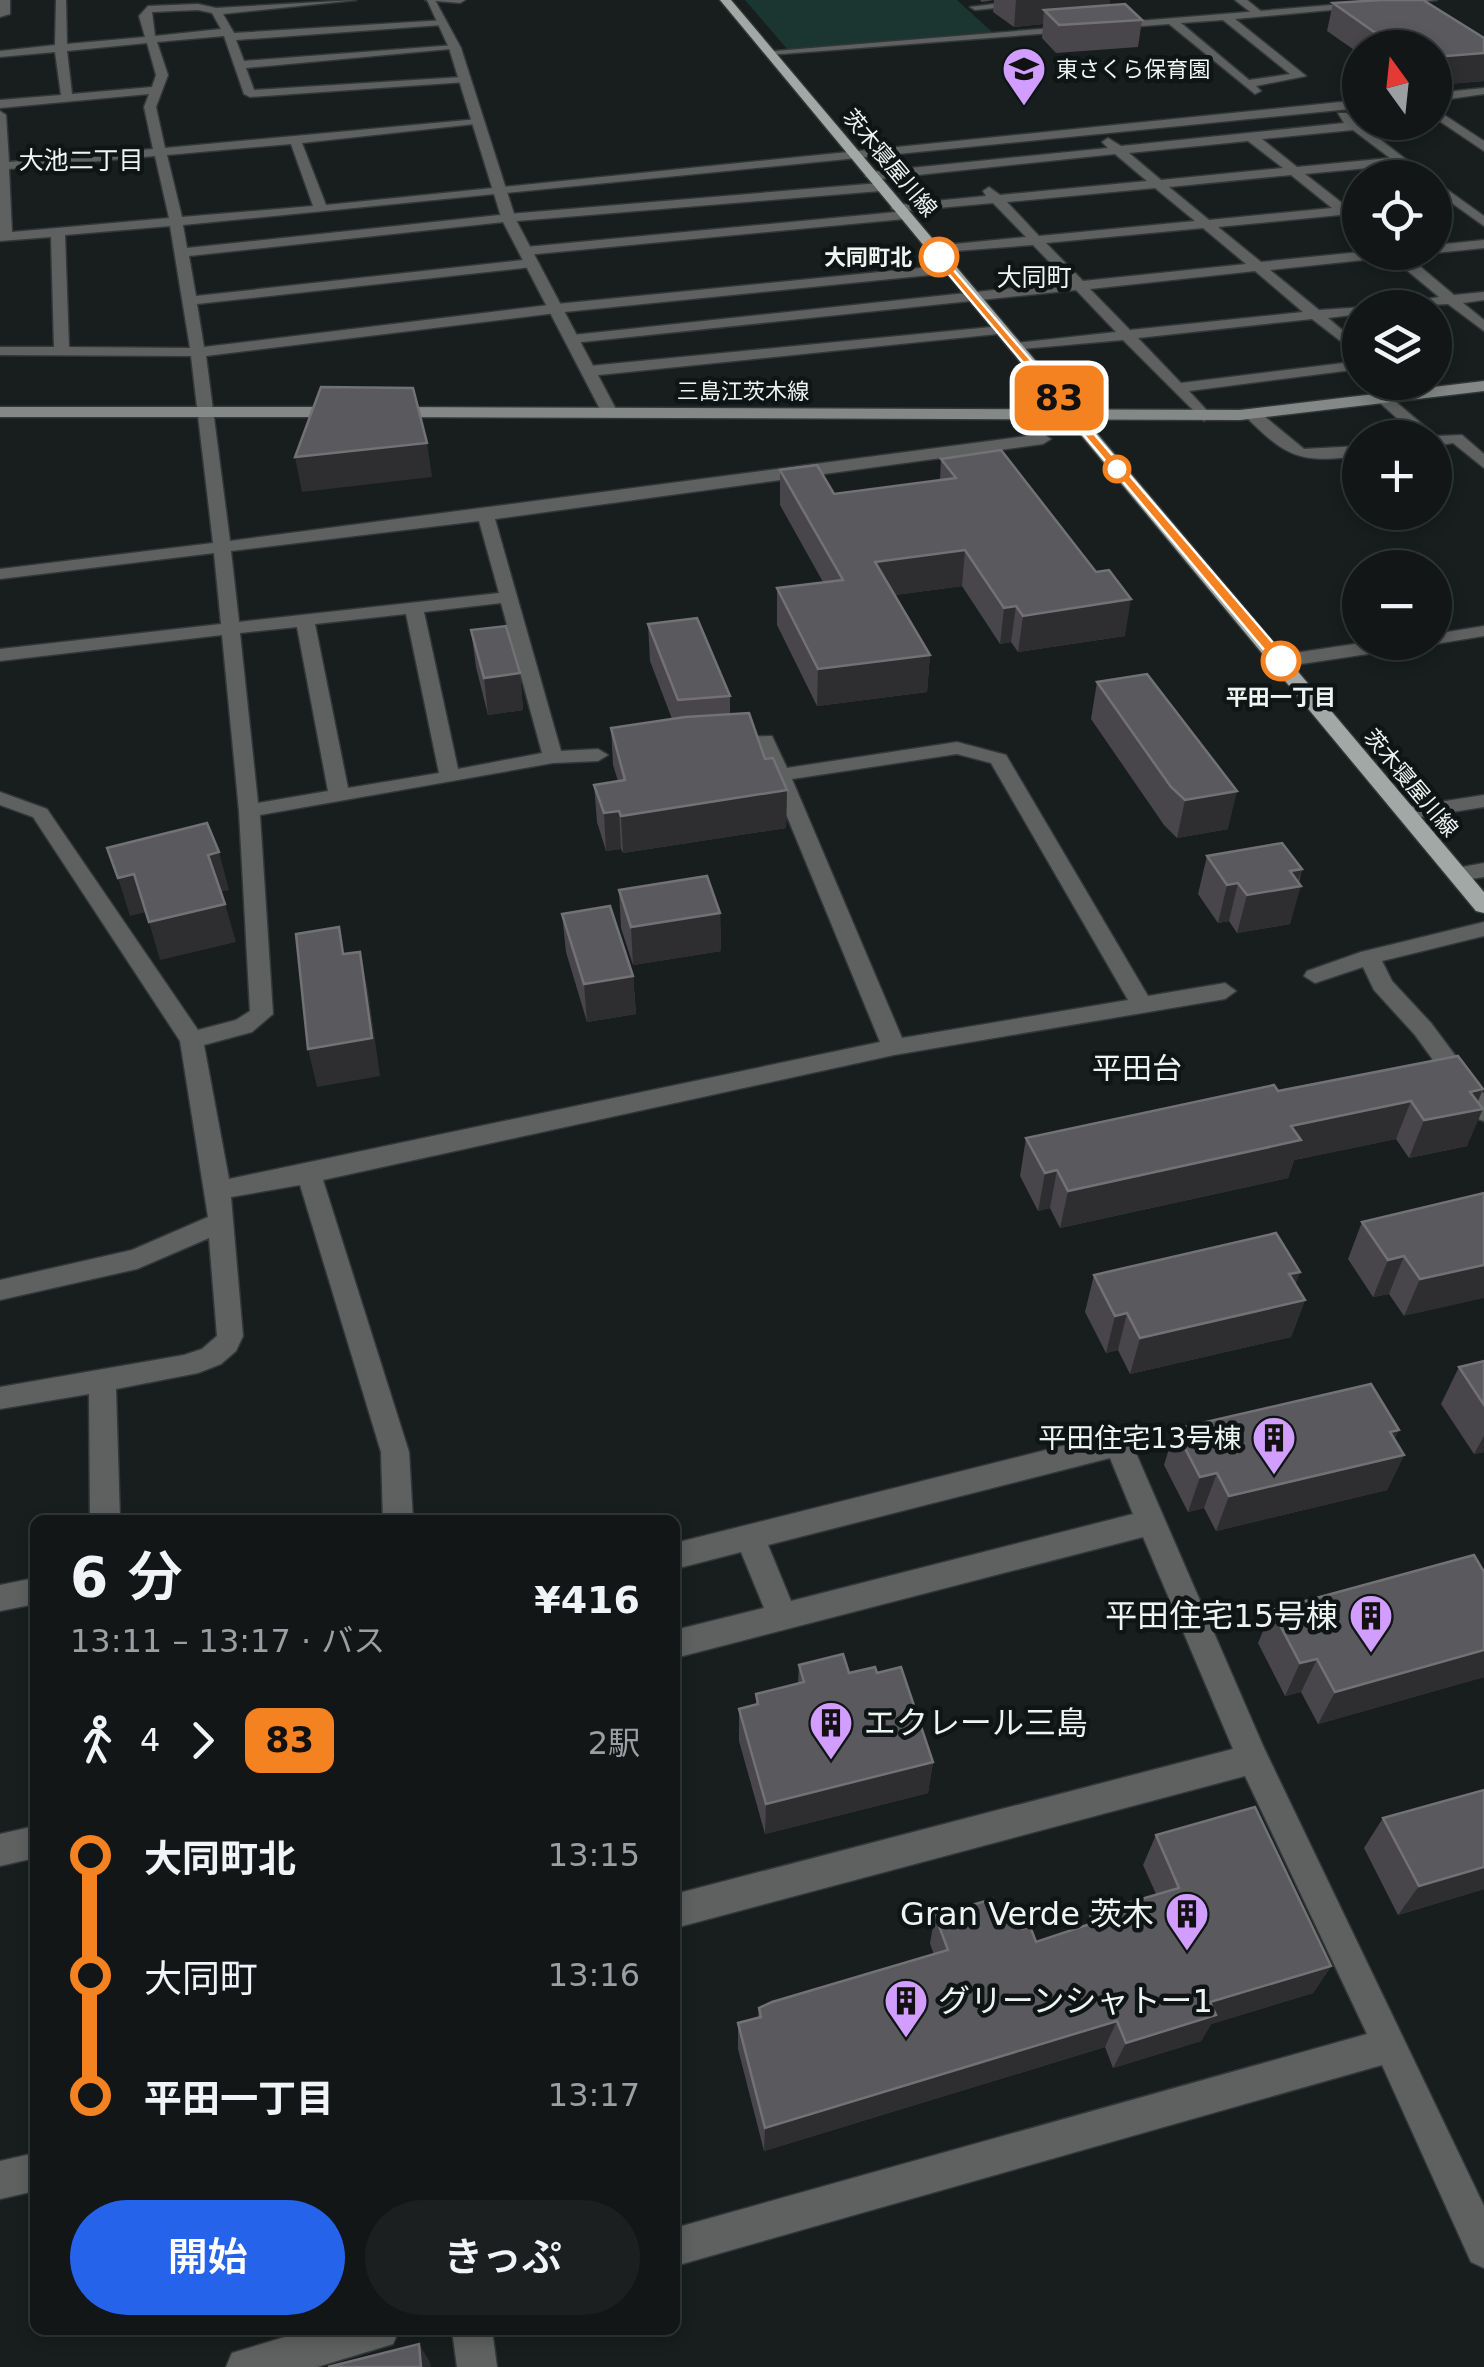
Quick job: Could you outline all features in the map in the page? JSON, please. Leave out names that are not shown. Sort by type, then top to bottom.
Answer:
[{"type":"main road","name":"茨木寝屋川線","points":[[725,0],[1484,906]]},
{"type":"main road","name":"三島江茨木線","points":[[1452,388],[1484,386]]},
{"type":"main road","name":"三島江茨木線","points":[[0,412],[1204,416],[1375,400]]},
{"type":"street","points":[[0,14],[6,12],[4,0]]},
{"type":"street","points":[[61,0],[60,50],[67,97]]},
{"type":"street","points":[[192,1040],[244,1026],[262,1014],[249,812],[208,412],[176,221],[150,108],[162,76],[144,16],[151,4],[216,12],[351,0]]},
{"type":"street","points":[[460,0],[430,1],[455,48],[509,219],[610,413]]},
{"type":"street","points":[[971,3],[1069,0]]},
{"type":"street","points":[[1240,0],[1258,12]]},
{"type":"street","points":[[768,52],[1005,35],[1342,3],[1432,0]]},
{"type":"street","points":[[971,3],[1005,35]]},
{"type":"street","points":[[216,12],[229,34],[250,94],[462,80]]},
{"type":"street","points":[[1112,12],[1126,24]]},
{"type":"street","points":[[1171,20],[1251,87],[1300,76],[1224,15]]},
{"type":"street","points":[[0,54],[229,34],[442,22]]},
{"type":"street","points":[[240,65],[455,48]]},
{"type":"street","points":[[0,104],[156,90]]},
{"type":"street","points":[[1452,95],[1484,92]]},
{"type":"street","points":[[0,115],[3,237],[320,209],[1342,106]]},
{"type":"street","points":[[1330,107],[1342,116]]},
{"type":"street","points":[[4,166],[478,124]]},
{"type":"street","points":[[1452,125],[1484,147]]},
{"type":"street","points":[[182,253],[685,205],[876,182],[965,166],[1342,127]]},
{"type":"street","points":[[1122,129],[1175,182],[1296,276]]},
{"type":"street","points":[[1096,132],[1154,184],[1259,267],[1321,307],[1342,331]]},
{"type":"street","points":[[1250,136],[1342,210]]},
{"type":"street","points":[[295,139],[320,209]]},
{"type":"street","points":[[1374,140],[1401,160]]},
{"type":"street","points":[[965,166],[1204,416]]},
{"type":"street","points":[[190,301],[997,199],[1342,167]]},
{"type":"street","points":[[1454,200],[1484,222]]},
{"type":"street","points":[[685,205],[702,234]]},
{"type":"street","points":[[934,250],[1342,211]]},
{"type":"street","points":[[58,232],[62,352]]},
{"type":"street","points":[[1452,247],[1484,244]]},
{"type":"street","points":[[573,339],[1342,259]]},
{"type":"street","points":[[0,351],[198,352],[558,309],[950,269]]},
{"type":"street","points":[[1415,270],[1439,290]]},
{"type":"street","points":[[1452,300],[1484,296]]},
{"type":"street","points":[[1452,301],[1484,327]]},
{"type":"street","points":[[1016,347],[1321,307],[1342,312]]},
{"type":"street","points":[[589,371],[1002,330]]},
{"type":"street","points":[[1178,388],[1342,367]]},
{"type":"street","points":[[1385,400],[1409,420]]},
{"type":"street","points":[[1252,414],[1291,453],[1307,458],[1342,453]]},
{"type":"street","points":[[1452,438],[1484,463]]},
{"type":"street","points":[[0,574],[486,515],[1043,439]]},
{"type":"street","points":[[486,515],[553,757]]},
{"type":"street","points":[[0,655],[508,597]]},
{"type":"street","points":[[414,608],[450,778]]},
{"type":"street","points":[[306,621],[339,794]]},
{"type":"street","points":[[1476,632],[1484,649]]},
{"type":"street","points":[[1281,661],[1342,652]]},
{"type":"street","points":[[707,745],[764,740],[894,1047]]},
{"type":"street","points":[[781,775],[957,748],[999,759],[1141,1003]]},
{"type":"street","points":[[249,812],[553,757],[598,755]]},
{"type":"street","points":[[0,798],[40,813],[192,1040],[218,1190],[230,1336],[227,1346],[213,1357],[184,1366],[0,1398]]},
{"type":"street","points":[[1407,813],[1484,801]]},
{"type":"street","points":[[1458,874],[1484,870]]},
{"type":"street","points":[[1315,976],[1369,957],[1484,929]]},
{"type":"street","points":[[1369,957],[1382,985],[1423,1029],[1484,1112]]},
{"type":"street","points":[[218,1190],[309,1174],[894,1047],[1224,991]]},
{"type":"street","points":[[309,1174],[395,1452],[398,1515]]},
{"type":"street","points":[[0,1290],[137,1259],[220,1222]]},
{"type":"street","points":[[102,1380],[105,1515]]},
{"type":"street","points":[[680,1555],[1118,1444],[1253,1759],[1391,2044],[1484,2249]]},
{"type":"street","points":[[680,1643],[1152,1522]]},
{"type":"street","points":[[751,1540],[784,1618]]},
{"type":"street","points":[[0,1598],[30,1592]]},
{"type":"street","points":[[680,1909],[1253,1759]]},
{"type":"street","points":[[0,1850],[30,1843]]},
{"type":"street","points":[[680,2246],[1391,2044]]},
{"type":"street","points":[[0,2180],[30,2173]]},
{"type":"street","points":[[246,2367],[361,2335]]},
{"type":"street","points":[[473,2335],[477,2367]]},
{"type":"green space","points":[[745,0],[957,0],[992,32],[788,50]]},
{"type":"building","points":[[1423,0],[1484,38],[1484,53],[1452,56],[1452,30],[1371,30],[1333,3]]},
{"type":"building","points":[[1125,4],[1142,20],[1059,25],[1044,10]]},
{"type":"building","points":[[321,387],[413,388],[427,443],[295,457]]},
{"type":"building","points":[[1001,450],[1096,572],[1109,570],[1131,599],[1023,616],[1016,606],[1004,608],[965,550],[875,562],[930,655],[818,669],[777,588],[843,580],[780,470],[817,465],[834,494],[956,478],[941,459]]},
{"type":"building","points":[[697,618],[730,696],[678,700],[648,624]]},
{"type":"building","points":[[506,626],[520,673],[484,678],[471,630]]},
{"type":"building","points":[[1147,674],[1237,791],[1185,800],[1171,787],[1097,682]]},
{"type":"building","points":[[749,713],[765,759],[773,758],[787,790],[621,816],[619,811],[604,813],[594,785],[625,780],[611,728]]},
{"type":"building","points":[[207,823],[219,852],[208,855],[225,904],[149,922],[134,874],[118,878],[107,848]]},
{"type":"building","points":[[1282,843],[1302,869],[1290,871],[1301,886],[1247,895],[1238,883],[1227,885],[1207,856]]},
{"type":"building","points":[[707,876],[720,913],[631,927],[619,890]]},
{"type":"building","points":[[610,906],[633,976],[584,984],[562,914]]},
{"type":"building","points":[[339,927],[343,954],[360,952],[372,1038],[308,1049],[296,934]]},
{"type":"building","points":[[1458,1056],[1483,1089],[1470,1092],[1483,1109],[1424,1120],[1411,1101],[1291,1126],[1301,1140],[1068,1191],[1057,1170],[1045,1173],[1026,1138],[1274,1085],[1278,1091]]},
{"type":"building","points":[[1484,1193],[1484,1265],[1420,1279],[1404,1256],[1388,1260],[1362,1222]]},
{"type":"building","points":[[1276,1233],[1300,1272],[1289,1274],[1305,1300],[1140,1338],[1127,1313],[1115,1316],[1094,1275]]},
{"type":"building","points":[[1484,1361],[1484,1405],[1459,1367]]},
{"type":"building","points":[[1371,1384],[1399,1430],[1390,1432],[1404,1455],[1229,1496],[1217,1473],[1200,1477],[1175,1429]]},
{"type":"building","name":"平田住宅15号棟","points":[[1474,1555],[1484,1572],[1484,1650],[1335,1692],[1317,1659],[1300,1663],[1272,1610]]},
{"type":"building","name":"エクレール三島","points":[[843,1654],[849,1673],[875,1667],[877,1673],[901,1667],[933,1762],[766,1804],[739,1709],[758,1704],[756,1694],[804,1682],[799,1665]]},
{"type":"building","points":[[1484,1790],[1484,1867],[1419,1886],[1383,1818]]},
{"type":"building","points":[[1255,1807],[1331,1966],[1210,2002],[1216,2015],[1126,2043],[1117,2021],[765,2128],[738,2023],[761,2017],[759,2008],[948,1950],[935,1915],[993,1899],[999,1916],[1015,1911],[1022,1929],[1030,1926],[1036,1942],[1093,1923],[1090,1914],[1179,1888],[1156,1835]]},
{"type":"building","points":[[419,2344],[421,2367],[328,2367]]},
{"type":"bus line","name":"83","points":[[939,257],[1281,661]]},
{"type":"place","name":"東さくら保育園","points":[[1024,107]]},
{"type":"place","name":"大同町北","points":[[939,257]]},
{"type":"place","name":"平田一丁目","points":[[1281,661]]},
{"type":"place","name":"平田住宅13号棟","points":[[1274,1476]]},
{"type":"place","name":"平田住宅15号棟","points":[[1371,1654]]},
{"type":"place","name":"エクレール三島","points":[[831,1761]]},
{"type":"place","name":"Gran Verde 茨木","points":[[1187,1952]]},
{"type":"place","name":"グリーンシャトー1","points":[[906,2039]]},
{"type":"district","name":"大池二丁目","points":[[81,160]]},
{"type":"district","name":"大同町","points":[[1034,277]]},
{"type":"district","name":"平田台","points":[[1137,1068]]}]
